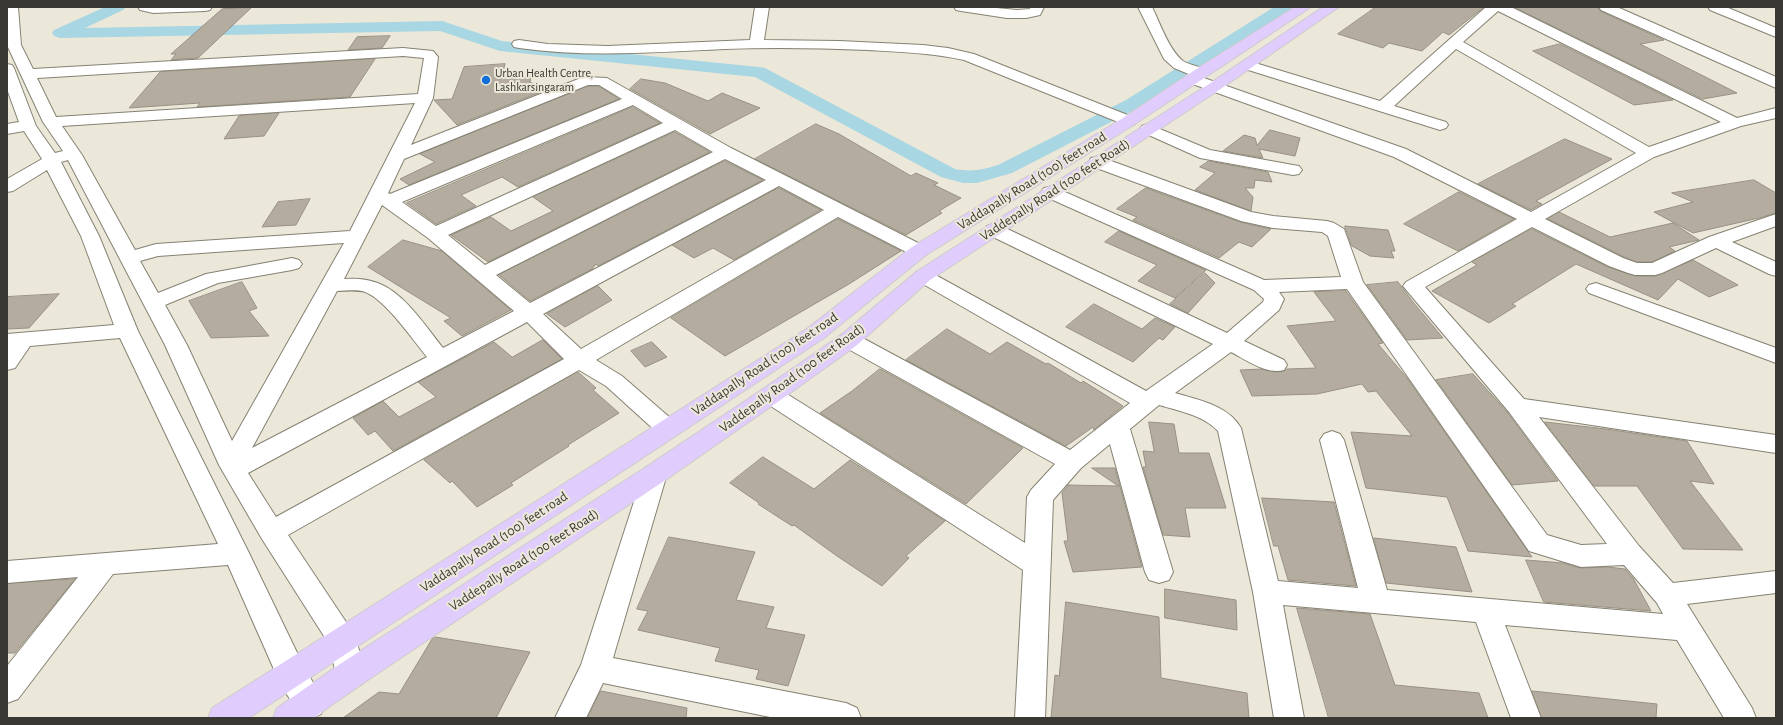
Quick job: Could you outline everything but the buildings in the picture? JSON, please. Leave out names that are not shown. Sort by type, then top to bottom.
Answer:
[{"type":"main road","name":"Vaddapally Road (100) feet road","points":[[223,718],[291,672],[816,333],[919,251],[992,222],[1016,190],[1124,119],[1304,7]]},
{"type":"main road","name":"Vaddepally Road (100 feet Road)","points":[[288,718],[351,674],[655,474],[849,340],[923,276],[992,222],[1047,194],[1214,87],[1332,7]]},
{"type":"street","points":[[11,7],[14,45],[51,122],[72,152],[176,345],[232,467],[271,532],[342,640],[351,674]]},
{"type":"street","points":[[145,7],[153,9],[205,7]]},
{"type":"street","points":[[756,44],[762,7]]},
{"type":"street","points":[[961,7],[1010,14],[1035,12],[1037,7]]},
{"type":"street","points":[[1145,7],[1169,56],[1179,65],[1214,87],[1400,153],[1532,218],[1616,262],[1635,269],[1655,269],[1716,241],[1776,220]]},
{"type":"street","points":[[1383,107],[1494,7]]},
{"type":"street","points":[[1501,7],[1735,123]]},
{"type":"street","points":[[1606,7],[1776,83]]},
{"type":"street","points":[[1715,7],[1776,33]]},
{"type":"street","points":[[1455,43],[1648,153]]},
{"type":"street","points":[[519,44],[542,48],[586,51],[756,44],[888,47],[948,52],[969,57],[1124,119]]},
{"type":"street","points":[[28,74],[403,52],[428,54],[431,58],[425,98],[397,156],[384,198],[357,236],[232,467]]},
{"type":"street","points":[[1246,65],[1440,125]]},
{"type":"street","points":[[7,68],[18,127],[51,160],[90,236],[127,331],[236,553],[291,672],[310,704]]},
{"type":"street","points":[[397,156],[586,81],[602,81],[725,152],[919,251]]},
{"type":"street","points":[[51,122],[425,98]]},
{"type":"street","points":[[384,198],[635,99]]},
{"type":"street","points":[[1741,718],[1685,628],[1667,595],[1630,554],[1517,406],[1413,286],[1648,153],[1735,123],[1776,113]]},
{"type":"street","points":[[435,234],[676,123]]},
{"type":"street","points":[[1148,129],[1206,154],[1292,170]]},
{"type":"street","points":[[7,187],[51,160],[72,152]]},
{"type":"street","points":[[483,274],[725,152]]},
{"type":"street","points":[[1097,162],[1247,217],[1273,222],[1327,227],[1333,230],[1337,233],[1353,283],[1538,543],[1581,556],[1630,554]]},
{"type":"street","points":[[232,467],[441,360],[528,312],[780,179]]},
{"type":"street","points":[[1030,718],[1040,497],[1072,462],[1152,399],[1229,343],[1272,305],[1274,299],[1269,292],[1261,286],[1047,194]]},
{"type":"street","points":[[384,198],[435,234],[528,312],[579,360],[614,381],[668,429]]},
{"type":"street","points":[[271,532],[579,360],[837,210]]},
{"type":"street","points":[[992,222],[1229,343],[1276,365]]},
{"type":"street","points":[[129,258],[156,250],[357,236]]},
{"type":"street","points":[[1716,241],[1776,270]]},
{"type":"street","points":[[153,302],[213,278],[292,264]]},
{"type":"street","points":[[923,276],[1152,399],[1206,412],[1224,422],[1229,428],[1267,592],[1289,718]]},
{"type":"street","points":[[1261,286],[1353,283]]},
{"type":"street","points":[[330,285],[354,284],[374,289],[393,303],[441,360]]},
{"type":"street","points":[[1596,289],[1776,356]]},
{"type":"street","points":[[7,362],[15,340],[127,331]]},
{"type":"street","points":[[849,340],[1072,462]]},
{"type":"street","points":[[771,394],[1037,565]]},
{"type":"street","points":[[1517,406],[1776,444]]},
{"type":"street","points":[[1117,426],[1159,572]]},
{"type":"street","points":[[1332,440],[1376,602]]},
{"type":"street","points":[[570,718],[595,668],[655,474]]},
{"type":"street","points":[[7,572],[236,553]]},
{"type":"street","points":[[7,688],[105,564]]},
{"type":"street","points":[[1667,595],[1776,582]]},
{"type":"street","points":[[1267,592],[1685,628]]},
{"type":"street","points":[[1486,612],[1526,718]]},
{"type":"street","points":[[595,668],[846,718]]},
{"type":"waterway","points":[[118,7],[60,33],[442,26],[500,46],[759,72],[948,173],[970,177],[984,176],[1005,169],[1132,104],[1285,7]]},
{"type":"place","name":"Urban Health Centre, Lashkarsingaram","points":[[486,80]]}]
